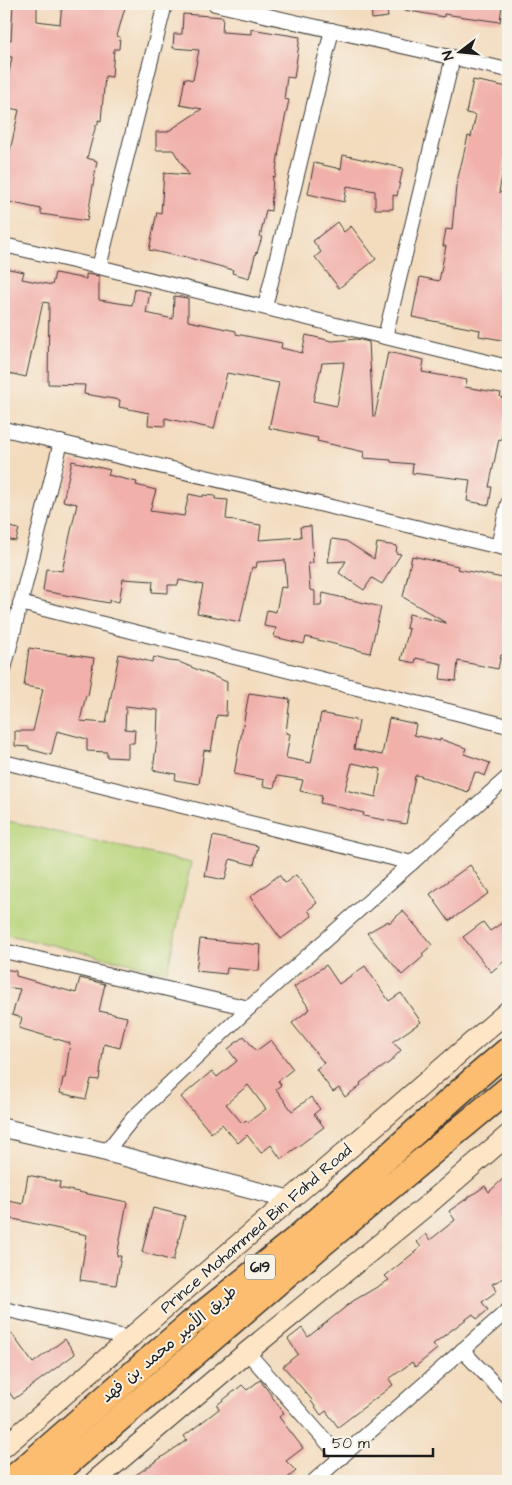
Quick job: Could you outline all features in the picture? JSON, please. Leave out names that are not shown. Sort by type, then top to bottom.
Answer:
[{"type":"highway","points":[[473,1080],[508,1042]]},
{"type":"highway","name":"طريق الأمير محمد بن فهد","points":[[10,1481],[190,1324],[296,1239],[508,1050]]},
{"type":"highway","name":"طريق الأمير محمد بن فهد","points":[[47,1481],[322,1244],[508,1089]]},
{"type":"main road","name":"Prince Mohammed Bin Fahd Road","points":[[4,1447],[508,1010]]},
{"type":"main road","points":[[95,1481],[247,1352],[425,1207],[508,1135]]},
{"type":"street","points":[[99,266],[165,4]]},
{"type":"street","points":[[215,4],[508,70]]},
{"type":"street","points":[[265,307],[332,30]]},
{"type":"street","points":[[385,336],[453,57]]},
{"type":"street","points":[[4,245],[99,266],[508,366]]},
{"type":"street","points":[[4,429],[503,548],[508,503]]},
{"type":"street","points":[[4,669],[61,442]]},
{"type":"street","points":[[20,603],[508,726]]},
{"type":"street","points":[[4,762],[412,863]]},
{"type":"street","points":[[106,1152],[133,1118],[249,1008],[508,777]]},
{"type":"street","points":[[4,951],[249,1008]]},
{"type":"street","points":[[4,1128],[106,1152],[291,1200]]},
{"type":"street","points":[[4,1309],[129,1338]]},
{"type":"street","points":[[314,1481],[508,1310]]},
{"type":"street","points":[[462,1350],[508,1398]]},
{"type":"street","points":[[247,1352],[341,1458]]},
{"type":"green space","points":[[4,820],[191,863],[167,972],[4,934]]},
{"type":"building","points":[[13,4],[37,4],[37,21],[60,24],[62,4],[126,4],[117,36],[120,37],[119,49],[114,49],[112,77],[105,76],[101,121],[98,120],[98,125],[96,125],[87,158],[97,161],[87,221],[41,214],[41,209],[4,201],[4,168],[6,169],[19,110],[4,107],[12,57],[4,56],[4,39],[11,40]]},
{"type":"building","points":[[371,4],[386,4],[388,17],[372,19]]},
{"type":"building","points":[[405,4],[502,4],[500,22],[444,14],[444,17],[404,10]]},
{"type":"building","points":[[183,14],[223,17],[222,32],[251,34],[251,29],[300,37],[294,78],[287,77],[284,99],[289,100],[275,177],[273,176],[271,211],[266,210],[260,237],[262,237],[249,278],[232,273],[233,270],[182,256],[149,250],[157,212],[161,213],[164,173],[189,175],[173,150],[156,150],[156,132],[167,132],[202,109],[180,105],[185,78],[193,80],[199,50],[173,48],[174,34],[182,34]]},
{"type":"building","points":[[473,80],[508,87],[508,145],[499,192],[508,194],[508,341],[479,336],[480,330],[412,317],[420,277],[439,281],[446,246],[443,246],[446,229],[452,230],[456,186],[468,136],[471,137],[476,115],[466,113]]},
{"type":"building","points":[[343,155],[403,168],[397,196],[393,195],[393,209],[375,209],[375,191],[347,186],[344,202],[308,194],[314,163],[341,169]]},
{"type":"building","points":[[337,222],[344,232],[351,226],[376,259],[339,288],[315,257],[321,252],[313,241]]},
{"type":"building","points":[[4,268],[24,272],[22,279],[52,285],[55,273],[86,279],[86,274],[99,276],[99,300],[132,305],[135,289],[150,292],[146,313],[173,319],[174,296],[188,298],[188,321],[236,331],[236,334],[282,343],[281,348],[302,353],[306,335],[332,341],[357,339],[369,342],[373,416],[375,416],[388,352],[424,360],[422,372],[467,380],[465,387],[501,393],[500,397],[508,398],[508,406],[489,487],[492,487],[489,505],[467,501],[470,480],[412,473],[413,464],[363,458],[364,452],[317,441],[318,438],[269,428],[279,383],[227,373],[214,429],[165,418],[165,426],[148,425],[149,413],[119,407],[120,400],[84,394],[85,385],[48,384],[49,303],[43,302],[26,377],[4,372]],"holes":[[[344,362],[337,406],[313,401],[322,363]]]},
{"type":"building","points":[[72,461],[110,470],[108,475],[137,482],[136,485],[156,490],[150,511],[184,516],[189,494],[203,497],[203,495],[215,496],[215,499],[228,500],[226,519],[261,525],[259,540],[301,537],[300,527],[311,526],[313,563],[308,563],[310,590],[315,591],[315,606],[321,606],[323,593],[381,607],[370,653],[306,637],[304,644],[274,637],[276,628],[264,626],[267,610],[276,612],[281,587],[287,588],[285,560],[257,562],[256,568],[252,567],[240,622],[197,613],[203,585],[179,580],[178,585],[168,585],[168,593],[152,592],[153,581],[123,579],[119,602],[110,600],[109,603],[43,591],[46,569],[62,571],[77,504],[63,501]]},
{"type":"building","points":[[4,526],[19,529],[16,541],[4,539]]},
{"type":"building","points":[[332,539],[346,541],[374,559],[377,543],[397,546],[396,553],[401,554],[382,584],[372,578],[364,590],[339,573],[346,561],[328,562]]},
{"type":"building","points":[[412,556],[458,566],[457,569],[508,579],[508,647],[506,656],[501,655],[498,669],[458,661],[456,681],[440,679],[442,664],[416,658],[415,663],[401,660],[409,629],[406,628],[409,614],[446,623],[403,597]]},
{"type":"building","points":[[29,648],[94,658],[88,696],[86,695],[80,721],[106,723],[119,654],[152,662],[154,657],[179,662],[227,682],[226,716],[217,715],[211,751],[204,750],[199,784],[175,780],[176,774],[153,770],[158,710],[126,706],[125,729],[135,730],[134,743],[128,743],[128,758],[107,757],[107,752],[87,751],[87,739],[57,731],[51,755],[29,749],[29,747],[15,746],[15,731],[33,731],[43,689],[24,686]]},
{"type":"building","points":[[249,693],[290,699],[286,733],[290,734],[286,758],[311,763],[321,713],[359,721],[354,749],[382,755],[389,718],[416,724],[414,735],[440,741],[440,739],[466,748],[464,754],[490,763],[485,776],[475,772],[468,792],[417,775],[415,776],[406,824],[363,816],[364,813],[320,803],[322,796],[300,791],[303,780],[277,776],[274,788],[263,786],[264,780],[234,774]],"holes":[[[352,763],[381,769],[376,797],[345,790]]]},
{"type":"building","points":[[213,836],[258,846],[254,865],[230,859],[225,880],[205,876]]},
{"type":"building","points":[[470,865],[489,893],[449,921],[430,894]]},
{"type":"building","points":[[279,875],[285,883],[296,875],[317,903],[308,910],[312,916],[281,939],[250,897]]},
{"type":"building","points":[[403,911],[432,945],[422,954],[424,956],[402,975],[367,933],[388,921],[389,923]]},
{"type":"building","points":[[508,919],[508,958],[491,972],[463,937],[483,922],[490,931]]},
{"type":"building","points":[[200,939],[261,945],[259,971],[227,968],[226,974],[196,971]]},
{"type":"building","points":[[326,965],[339,984],[365,966],[389,1001],[401,993],[421,1022],[392,1042],[401,1050],[390,1062],[360,1083],[361,1085],[345,1097],[339,1088],[333,1092],[316,1069],[324,1063],[292,1023],[310,1009],[294,987]]},
{"type":"building","points":[[4,969],[16,971],[16,976],[76,993],[80,978],[105,984],[99,1011],[127,1017],[120,1048],[104,1044],[99,1080],[91,1079],[86,1099],[60,1093],[63,1078],[65,1078],[70,1043],[19,1028],[22,1018],[12,1015],[20,989],[4,987]]},
{"type":"building","points":[[244,1036],[256,1051],[271,1040],[293,1069],[278,1081],[281,1085],[276,1089],[292,1111],[311,1097],[320,1109],[314,1114],[324,1127],[281,1159],[271,1145],[261,1153],[247,1135],[238,1143],[222,1124],[211,1133],[181,1097],[212,1071],[217,1077],[237,1061],[228,1049]],"holes":[[[248,1085],[266,1109],[248,1122],[246,1120],[242,1123],[226,1104]]]},
{"type":"building","points":[[508,1174],[508,1276],[492,1284],[497,1291],[482,1302],[488,1310],[477,1319],[473,1314],[433,1344],[437,1349],[415,1367],[412,1362],[389,1379],[393,1385],[338,1427],[326,1411],[321,1415],[312,1400],[283,1366],[298,1354],[288,1339],[302,1328],[308,1337],[353,1301],[389,1280],[385,1276],[421,1247],[417,1242],[426,1234],[430,1240],[455,1220],[449,1211],[485,1186],[489,1192]]},
{"type":"building","points":[[28,1175],[60,1182],[59,1188],[127,1202],[117,1256],[121,1256],[116,1285],[80,1280],[87,1235],[4,1217],[4,1200],[23,1204]]},
{"type":"building","points":[[153,1208],[185,1216],[173,1261],[142,1252]]},
{"type":"building","points":[[11,1333],[33,1363],[65,1339],[75,1354],[14,1399],[6,1388],[9,1386],[4,1379],[4,1338]]},
{"type":"building","points":[[260,1380],[284,1413],[279,1417],[303,1448],[286,1461],[296,1471],[284,1481],[127,1481],[187,1440],[184,1436],[219,1409],[217,1405],[242,1385],[247,1390]]}]
